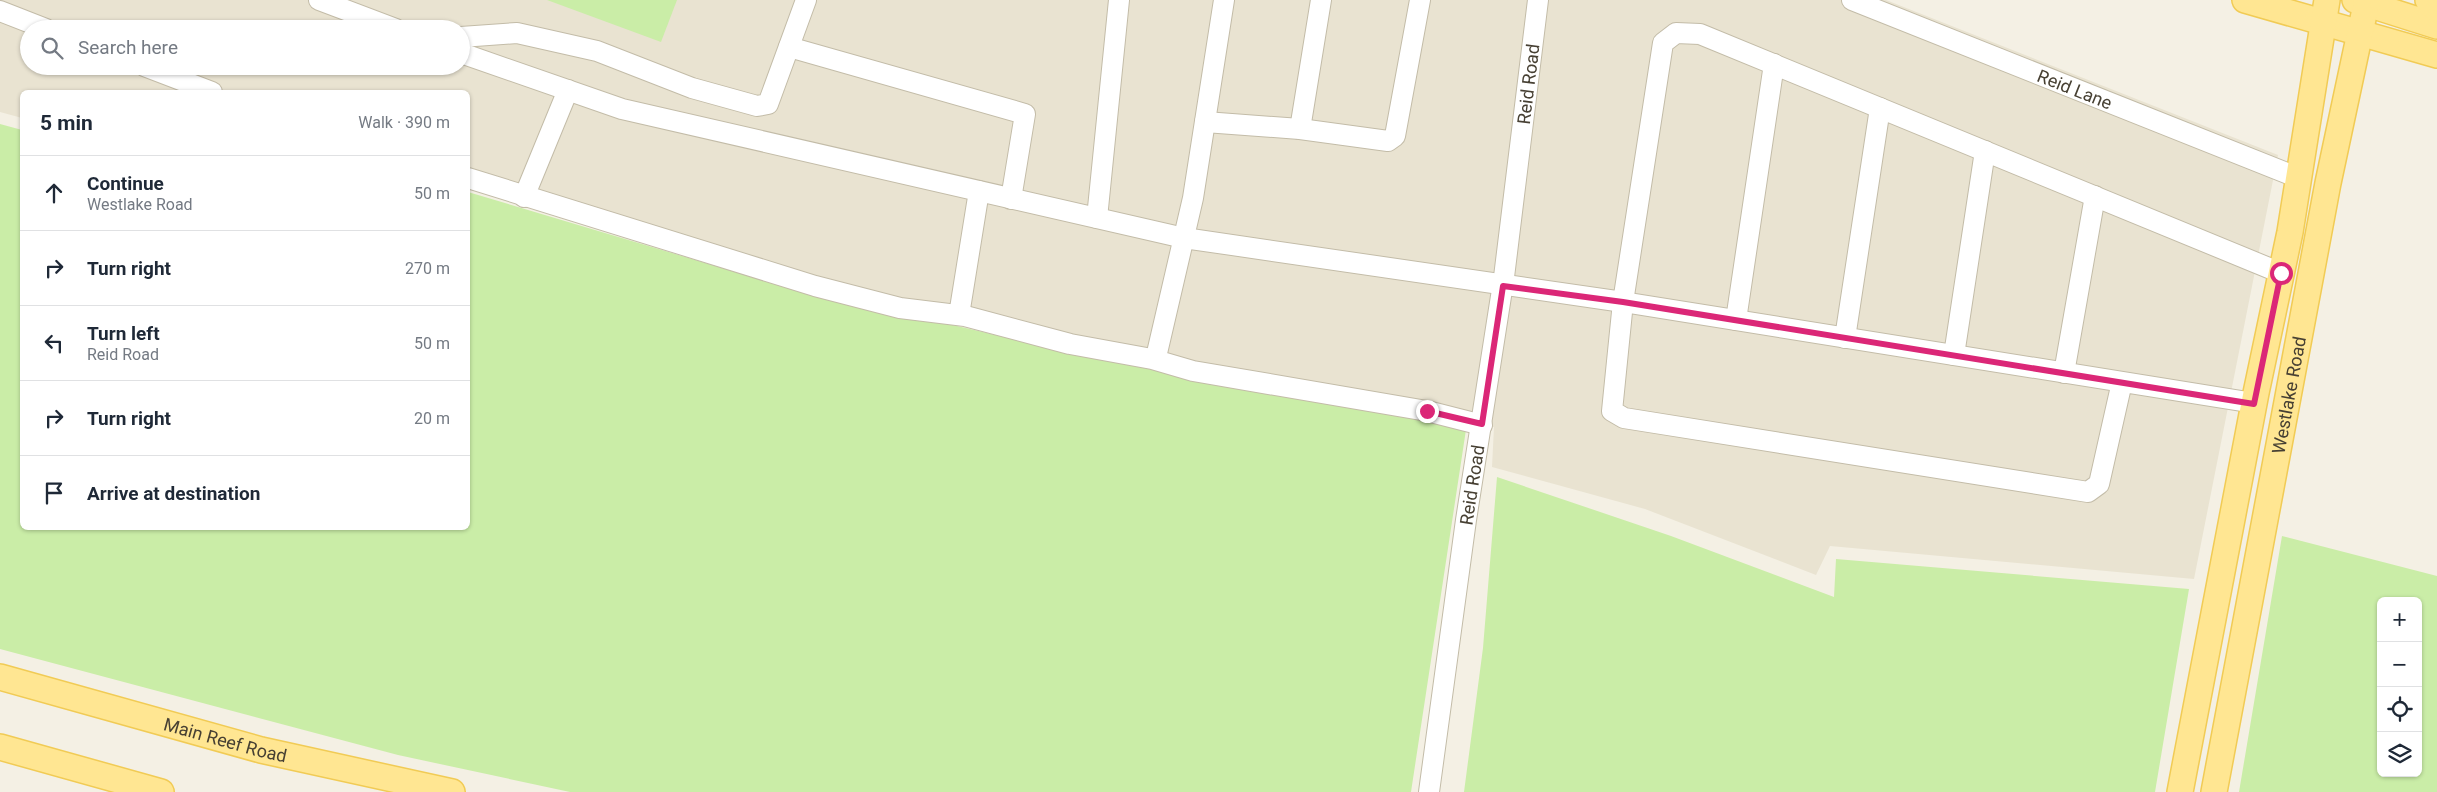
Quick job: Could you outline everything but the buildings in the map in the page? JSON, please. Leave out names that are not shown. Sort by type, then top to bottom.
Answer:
[{"type":"main road","points":[[2245,0],[2326,12],[2359,32],[2437,55]]},
{"type":"main road","points":[[2428,0],[2437,10]]},
{"type":"main road","name":"Westlake Road","points":[[2214,792],[2328,183],[2359,32],[2363,1]]},
{"type":"main road","points":[[2363,1],[2437,26]]},
{"type":"main road","name":"Westlake Road","points":[[2180,792],[2299,178],[2326,12]]},
{"type":"main road","name":"Main Reef Road","points":[[0,677],[261,750],[452,792]]},
{"type":"main road","points":[[0,747],[161,792]]},
{"type":"street","points":[[319,0],[340,3],[377,20]]},
{"type":"street","points":[[470,36],[517,33],[588,49],[692,88],[757,106],[768,104],[806,0]]},
{"type":"street","points":[[1097,218],[1119,0]]},
{"type":"street","points":[[1156,353],[1184,238],[1224,0]]},
{"type":"street","points":[[1300,129],[1321,0]]},
{"type":"street","points":[[1205,122],[1300,129],[1388,141],[1395,136],[1420,0]]},
{"type":"street","name":"Reid Road","points":[[1429,792],[1466,520],[1503,286],[1538,0]]},
{"type":"street","name":"Reid Lane","points":[[1852,0],[2299,178]]},
{"type":"street","points":[[0,10],[24,20]]},
{"type":"street","points":[[2122,382],[2099,484],[2088,492],[1634,420],[1624,418],[1612,411],[1623,302],[1662,43],[1676,33],[1700,34],[2281,273]]},
{"type":"street","points":[[789,47],[1025,114],[1011,199]]},
{"type":"street","points":[[470,56],[622,109],[1184,238],[1623,302],[2254,404]]},
{"type":"street","points":[[1736,320],[1774,64]]},
{"type":"street","points":[[168,75],[207,90]]},
{"type":"street","points":[[524,198],[568,90]]},
{"type":"street","points":[[1845,338],[1880,108]]},
{"type":"street","points":[[1954,355],[1985,151]]},
{"type":"street","points":[[470,179],[524,198],[815,286],[900,308],[960,315],[1070,344],[1152,359],[1193,371],[1427,411],[1482,424]]},
{"type":"street","points":[[960,315],[979,191]]},
{"type":"street","points":[[2064,373],[2095,196]]},
{"type":"shaded area","points":[[0,0],[1886,0],[2278,155],[2194,579],[1830,546],[1816,575],[1645,509],[1492,467],[1494,427],[984,326],[470,180],[470,90],[20,90],[20,117],[0,112]]},
{"type":"green space","points":[[547,0],[677,0],[661,42]]},
{"type":"green space","points":[[0,124],[20,129],[20,530],[470,530],[470,193],[769,282],[1094,358],[1259,391],[1467,423],[1411,792],[570,792],[398,755],[0,649]]},
{"type":"green space","points":[[1497,477],[1671,536],[1834,597],[1836,559],[2189,589],[2155,792],[1464,792],[1483,648]]},
{"type":"green space","points":[[2282,536],[2437,576],[2437,792],[2239,792]]},
{"type":"route","points":[[1427,411],[1482,424],[1503,286],[1623,302],[2254,404],[2281,273]]}]
